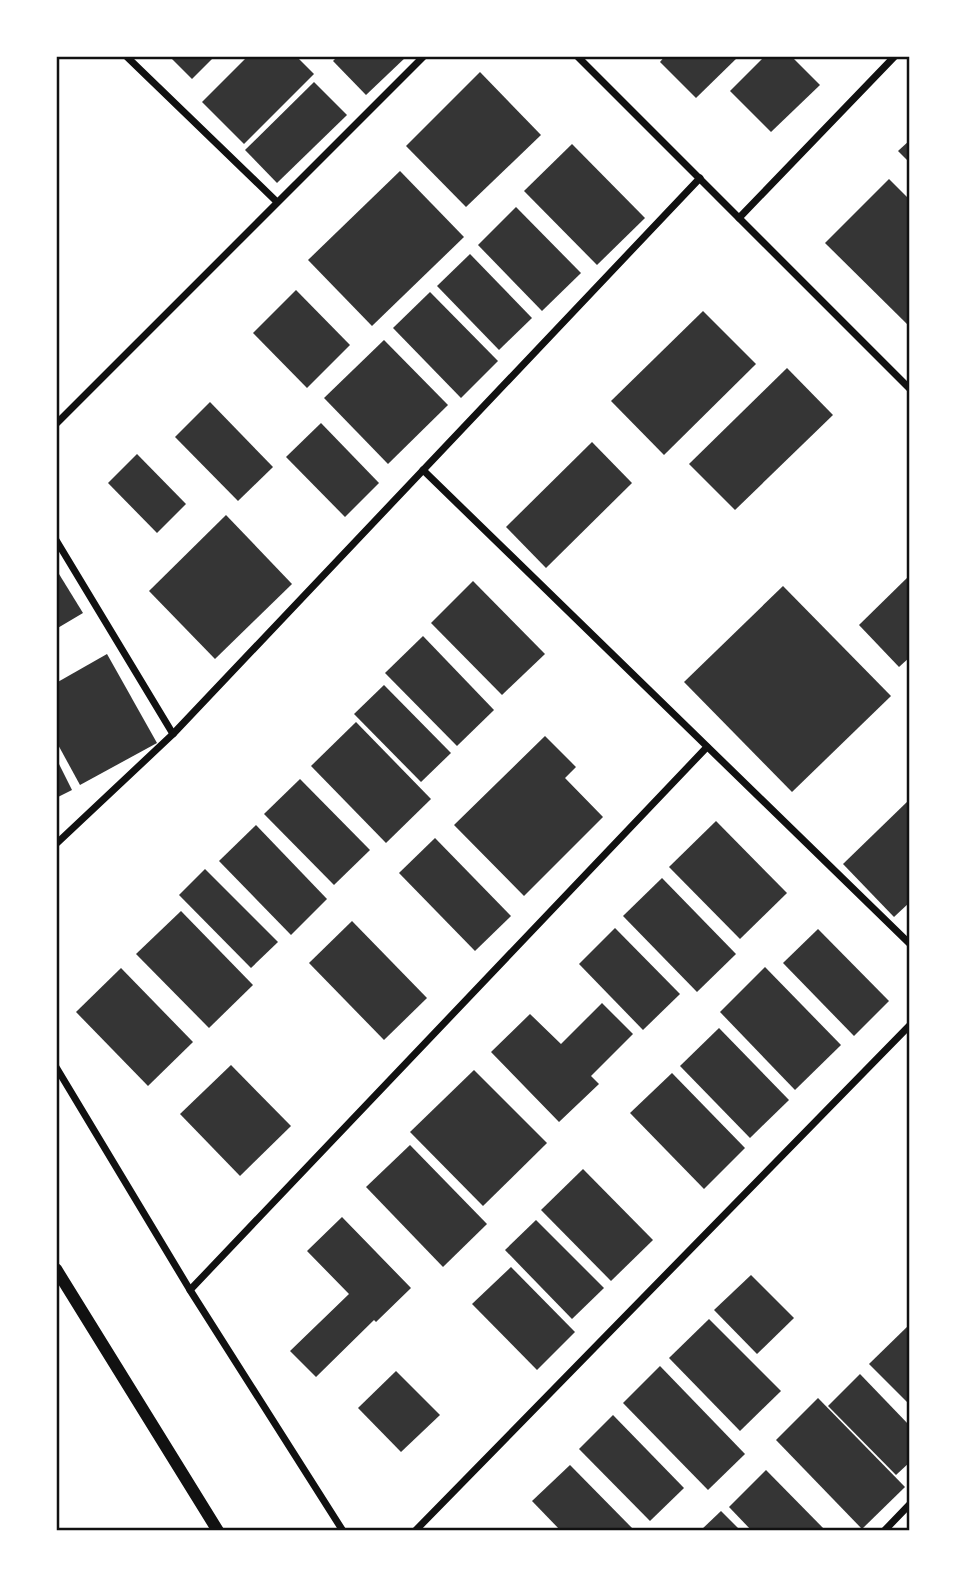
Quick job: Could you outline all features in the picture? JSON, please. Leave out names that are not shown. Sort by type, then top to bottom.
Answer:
[{"type":"street","points":[[126,56],[276,201]]},
{"type":"street","points":[[56,424],[276,201],[425,56]]},
{"type":"street","points":[[578,56],[910,389]]},
{"type":"street","points":[[739,218],[895,56]]},
{"type":"street","points":[[56,844],[173,734],[700,178]]},
{"type":"street","points":[[423,470],[910,944]]},
{"type":"street","points":[[56,540],[173,734]]},
{"type":"street","points":[[190,1290],[707,747]]},
{"type":"street","points":[[415,1531],[910,1026]]},
{"type":"street","points":[[56,1067],[190,1290],[343,1531]]},
{"type":"street","points":[[56,1269],[218,1531]]},
{"type":"street","points":[[884,1531],[910,1504]]},
{"type":"building","points":[[169,56],[215,56],[192,79]]},
{"type":"building","points":[[248,56],[296,56],[314,74],[244,144],[202,102]]},
{"type":"building","points":[[338,56],[407,56],[366,95],[333,61]]},
{"type":"building","points":[[665,56],[739,56],[696,98],[660,62]]},
{"type":"building","points":[[765,56],[791,56],[820,85],[771,132],[730,91]]},
{"type":"building","points":[[480,72],[541,135],[466,207],[406,146]]},
{"type":"building","points":[[314,82],[347,115],[277,183],[245,150]]},
{"type":"building","points":[[910,140],[910,163],[898,151]]},
{"type":"building","points":[[572,144],[645,218],[597,265],[524,191]]},
{"type":"building","points":[[400,171],[464,237],[372,326],[308,260]]},
{"type":"building","points":[[889,179],[910,200],[909,326],[825,243]]},
{"type":"building","points":[[516,207],[581,273],[542,311],[478,245]]},
{"type":"building","points":[[470,254],[532,318],[499,350],[437,286]]},
{"type":"building","points":[[296,290],[350,345],[307,388],[253,333]]},
{"type":"building","points":[[430,292],[498,361],[461,398],[393,328]]},
{"type":"building","points":[[703,311],[756,364],[664,455],[611,401]]},
{"type":"building","points":[[384,340],[448,405],[388,464],[324,398]]},
{"type":"building","points":[[787,368],[833,415],[735,510],[689,464]]},
{"type":"building","points":[[210,402],[273,467],[238,501],[175,437]]},
{"type":"building","points":[[321,423],[379,483],[345,517],[286,457]]},
{"type":"building","points":[[592,442],[632,483],[546,568],[506,527]]},
{"type":"building","points":[[137,454],[186,504],[157,533],[108,483]]},
{"type":"building","points":[[226,515],[292,584],[215,659],[149,591]]},
{"type":"building","points":[[59,574],[83,613],[56,629],[56,576]]},
{"type":"building","points":[[910,575],[910,657],[899,667],[859,625]]},
{"type":"building","points":[[473,581],[545,654],[502,695],[431,623]]},
{"type":"building","points":[[783,586],[891,696],[792,792],[684,682]]},
{"type":"building","points":[[423,636],[494,710],[457,746],[385,673]]},
{"type":"building","points":[[107,654],[157,743],[80,785],[56,741],[56,683]]},
{"type":"building","points":[[384,685],[451,753],[421,782],[354,714]]},
{"type":"building","points":[[356,722],[431,799],[386,843],[311,766]]},
{"type":"building","points":[[545,736],[576,767],[565,778],[603,817],[524,896],[454,825]]},
{"type":"building","points":[[56,758],[72,790],[56,798]]},
{"type":"building","points":[[300,779],[370,850],[334,885],[264,814]]},
{"type":"building","points":[[910,799],[910,902],[894,917],[843,864]]},
{"type":"building","points":[[716,821],[787,893],[740,939],[669,867]]},
{"type":"building","points":[[256,825],[327,899],[291,935],[219,861]]},
{"type":"building","points":[[435,838],[511,916],[475,951],[399,873]]},
{"type":"building","points":[[205,869],[278,942],[251,968],[179,895]]},
{"type":"building","points":[[662,878],[736,954],[697,992],[623,916]]},
{"type":"building","points":[[181,911],[253,985],[209,1028],[136,954]]},
{"type":"building","points":[[352,921],[427,998],[384,1040],[309,963]]},
{"type":"building","points":[[615,928],[680,994],[643,1030],[579,964]]},
{"type":"building","points":[[818,929],[889,1001],[854,1036],[783,963]]},
{"type":"building","points":[[765,967],[841,1045],[795,1090],[720,1012]]},
{"type":"building","points":[[121,968],[193,1042],[148,1086],[76,1012]]},
{"type":"building","points":[[602,1003],[633,1034],[591,1076],[599,1084],[559,1122],[491,1052],[530,1014],[561,1044]]},
{"type":"building","points":[[719,1028],[789,1100],[750,1138],[680,1066]]},
{"type":"building","points":[[231,1065],[291,1126],[240,1176],[180,1114]]},
{"type":"building","points":[[474,1070],[547,1143],[483,1206],[410,1132]]},
{"type":"building","points":[[672,1073],[745,1148],[704,1189],[630,1113]]},
{"type":"building","points":[[410,1145],[487,1224],[443,1267],[366,1187]]},
{"type":"building","points":[[583,1169],[653,1240],[611,1281],[541,1210]]},
{"type":"building","points":[[342,1217],[411,1288],[316,1377],[290,1351],[349,1294],[307,1251]]},
{"type":"building","points":[[536,1220],[604,1288],[572,1319],[505,1250]]},
{"type":"building","points":[[511,1267],[575,1332],[537,1370],[472,1304]]},
{"type":"building","points":[[751,1275],[794,1318],[757,1354],[714,1310]]},
{"type":"building","points":[[709,1319],[781,1391],[740,1431],[669,1358]]},
{"type":"building","points":[[910,1324],[910,1405],[869,1364]]},
{"type":"building","points":[[660,1366],[745,1454],[708,1490],[623,1403]]},
{"type":"building","points":[[396,1371],[440,1415],[401,1452],[358,1408]]},
{"type":"building","points":[[860,1374],[910,1426],[910,1462],[896,1475],[828,1406]]},
{"type":"building","points":[[818,1398],[905,1487],[862,1529],[776,1440]]},
{"type":"building","points":[[613,1415],[684,1488],[650,1521],[579,1449]]},
{"type":"building","points":[[570,1465],[635,1531],[561,1531],[532,1501]]},
{"type":"building","points":[[766,1470],[826,1531],[752,1531],[729,1507]]},
{"type":"building","points":[[721,1511],[741,1531],[700,1531]]}]
